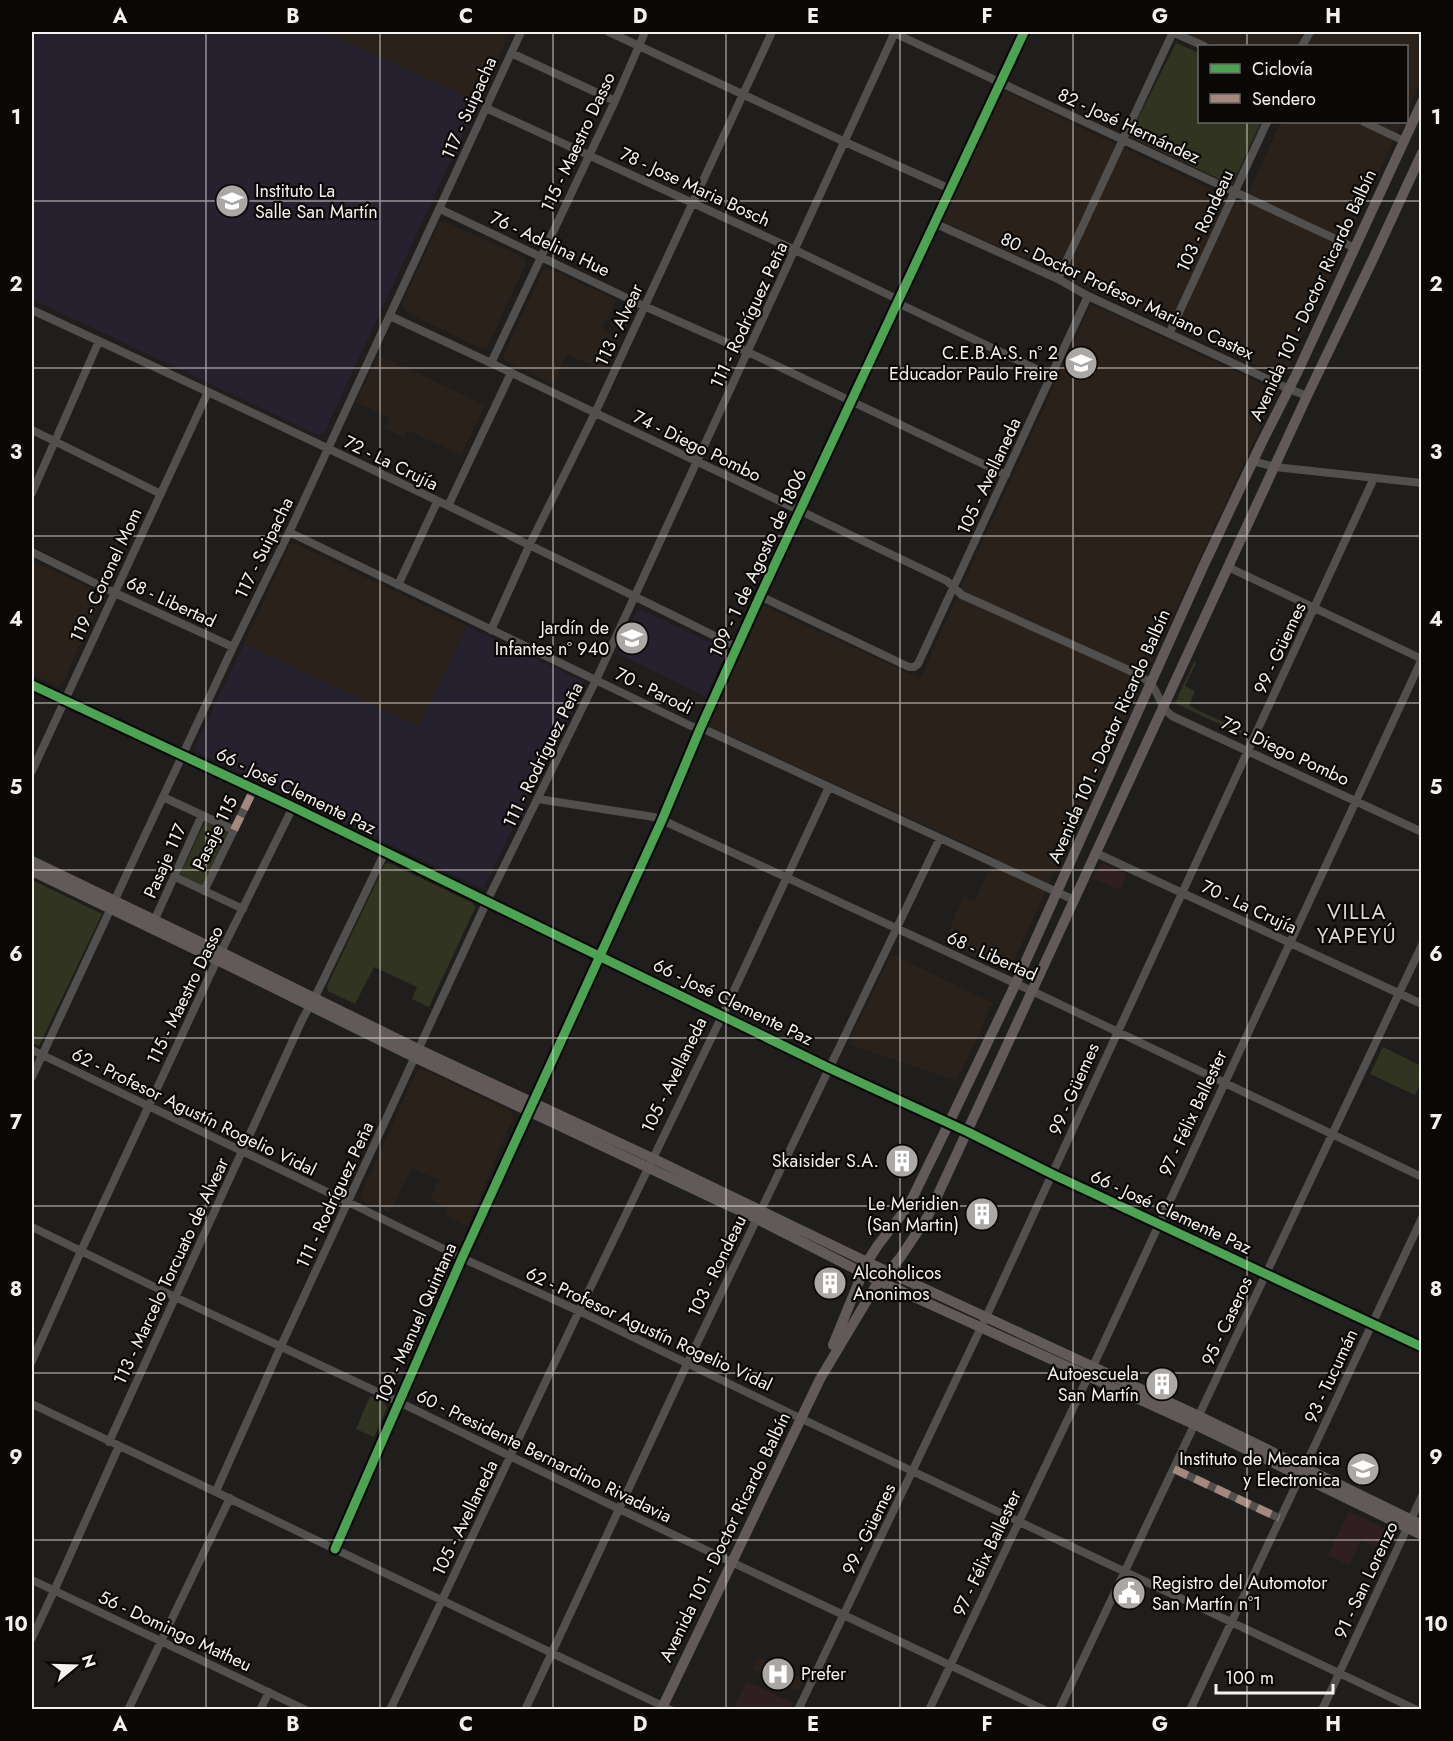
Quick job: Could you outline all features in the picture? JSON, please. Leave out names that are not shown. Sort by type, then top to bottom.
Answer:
[{"type":"main road","name":"Avenida 101 - Doctor Ricardo Balbín","points":[[820,1379],[865,1267],[878,1245],[909,1206],[1016,983],[1252,461],[1289,389],[1422,102]]},
{"type":"main road","name":"Avenida 101 - Doctor Ricardo Balbín","points":[[665,1708],[820,1379],[879,1281],[925,1221],[1422,153]]},
{"type":"main road","points":[[32,861],[113,904],[418,1054],[865,1267],[888,1271],[983,1322],[1197,1420],[1409,1524],[1422,1535]]},
{"type":"main road","points":[[32,871],[155,919],[219,956]]},
{"type":"main road","points":[[865,1267],[879,1281],[983,1322]]},
{"type":"main road","points":[[1409,1524],[1422,1525]]},
{"type":"street","name":"117 - Suipacha","points":[[32,1077],[521,32]]},
{"type":"street","points":[[609,32],[950,189]]},
{"type":"street","name":"115 - Maestro Dasso","points":[[491,363],[590,155],[645,32]]},
{"type":"street","name":"113 - Alvear","points":[[491,630],[529,546],[595,413],[772,32]]},
{"type":"street","name":"82 - José Hernández","points":[[894,32],[1355,248]]},
{"type":"street","name":"111 - Rodríguez Peña","points":[[216,1491],[488,901],[596,680],[697,463],[894,32]]},
{"type":"street","name":"109 - 1 de Agosto de 1806","points":[[531,1107],[601,956],[737,646],[1024,32]]},
{"type":"street","points":[[1058,279],[1173,32],[1201,45]]},
{"type":"street","points":[[511,53],[615,101]]},
{"type":"street","name":"78 - Jose Maria Bosch","points":[[486,108],[795,250],[893,297],[904,306],[1051,376]]},
{"type":"street","name":"103 - Rondeau","points":[[1170,332],[1267,123]]},
{"type":"street","points":[[1366,123],[1404,141]]},
{"type":"street","name":"76 - Adelina Hue","points":[[440,209],[1006,475]]},
{"type":"street","name":"80 - Doctor Profesor Mariano Castex","points":[[934,223],[1307,396]]},
{"type":"street","name":"105 - Avellaneda","points":[[760,596],[909,668],[918,664],[1088,296]]},
{"type":"street","name":"72 - La Crujía","points":[[32,310],[448,506],[737,646]]},
{"type":"street","name":"74 - Diego Pombo","points":[[390,316],[947,581],[962,595],[1133,672],[1150,683]]},
{"type":"street","points":[[32,493],[99,341]]},
{"type":"street","points":[[448,506],[511,373]]},
{"type":"street","name":"119 - Coronel Mom","points":[[32,771],[208,392]]},
{"type":"street","points":[[32,430],[161,494]]},
{"type":"street","points":[[1252,461],[1275,467],[1422,483]]},
{"type":"street","name":"99 - Güemes","points":[[798,1710],[983,1322],[1374,478]]},
{"type":"street","points":[[398,585],[437,502]]},
{"type":"street","name":"70 - Parodi","points":[[289,532],[690,726],[708,731],[1074,900]]},
{"type":"street","name":"68 - Libertad","points":[[32,552],[233,647]]},
{"type":"street","points":[[1228,567],[1421,659]]},
{"type":"street","name":"97 - Félix Ballester","points":[[929,1710],[1090,1372],[1421,659]]},
{"type":"street","points":[[1150,683],[1163,708]]},
{"type":"street","name":"66 - José Clemente Paz","points":[[32,685],[183,754],[1052,1174],[1422,1347]]},
{"type":"street","name":"72 - Diego Pombo","points":[[1163,708],[1173,716],[1422,832]]},
{"type":"street","name":"105 - Avellaneda","points":[[390,1710],[829,787]]},
{"type":"street","name":"Pasaje 115","points":[[204,891],[254,789]]},
{"type":"street","points":[[163,797],[234,830]]},
{"type":"street","name":"68 - Libertad","points":[[538,799],[662,819],[1016,983],[1422,1177]]},
{"type":"street","name":"115 - Maestro Dasso","points":[[32,1361],[219,956],[293,807]]},
{"type":"street","name":"Pasaje 117","points":[[155,919],[202,815]]},
{"type":"street","name":"103 - Rondeau","points":[[525,1710],[687,1364],[940,838]]},
{"type":"street","name":"113 - Marcelo Torcuato de Alvear","points":[[109,1442],[303,1018],[313,1002],[385,852]]},
{"type":"street","name":"70 - La Crujía","points":[[1096,853],[1422,1004]]},
{"type":"street","points":[[175,877],[243,909]]},
{"type":"street","name":"95 - Caseros","points":[[1059,1710],[1422,945]]},
{"type":"street","name":"62 - Profesor Agustín Rogelio Vidal","points":[[32,1050],[462,1258],[579,1311],[1417,1710]]},
{"type":"street","name":"109 - Manuel Quintana","points":[[335,1549],[462,1258],[531,1107]]},
{"type":"street","name":"93 - Tucumán","points":[[1190,1710],[1422,1218]]},
{"type":"street","name":"60 - Presidente Bernardino Rivadavia","points":[[32,1227],[732,1563],[1045,1710]]},
{"type":"street","points":[[32,1404],[665,1708]]},
{"type":"street","points":[[32,1638],[119,1446]]},
{"type":"street","points":[[1174,1468],[1279,1518]]},
{"type":"street","name":"91 - San Lorenzo","points":[[1322,1710],[1422,1497]]},
{"type":"street","points":[[128,1710],[230,1498]]},
{"type":"street","name":"56 - Domingo Matheu","points":[[32,1580],[306,1710]]},
{"type":"street","points":[[260,1710],[268,1692]]},
{"type":"shaded area","name":"Instituto La Salle San Martín","points":[[32,32],[324,32],[478,102],[324,433],[318,435],[32,299]]},
{"type":"shaded area","points":[[324,32],[510,32],[478,102]]},
{"type":"shaded area","points":[[1181,32],[1421,32],[1421,79],[1408,110],[1408,45],[1213,45]]},
{"type":"shaded area","points":[[999,88],[1243,205],[1281,123],[1402,123],[1283,378],[945,222],[943,217]]},
{"type":"shaded area","points":[[444,221],[525,258],[526,263],[487,348],[482,349],[406,312],[402,303],[440,222]]},
{"type":"shaded area","points":[[547,268],[616,300],[602,330],[618,338],[603,370],[567,354],[553,384],[505,361],[503,356],[543,270]]},
{"type":"shaded area","points":[[1091,304],[1277,391],[1008,973],[944,942],[963,897],[974,902],[995,857],[708,726],[763,605],[920,679]]},
{"type":"shaded area","points":[[378,355],[485,405],[461,455],[407,430],[404,437],[384,428],[389,417],[356,402]]},
{"type":"shaded area","points":[[294,543],[467,626],[419,727],[244,644],[290,544]]},
{"type":"shaded area","points":[[32,561],[99,592],[102,599],[62,684],[57,686],[32,674]]},
{"type":"shaded area","points":[[642,610],[723,649],[725,654],[706,697],[617,653],[637,611]]},
{"type":"shaded area","points":[[467,626],[584,682],[483,889],[197,752],[195,747],[244,644],[419,727]]},
{"type":"shaded area","points":[[1104,864],[1127,874],[1120,890],[1093,878],[1100,865]]},
{"type":"shaded area","points":[[891,954],[993,1003],[957,1081],[848,1044]]},
{"type":"shaded area","points":[[422,1069],[513,1113],[514,1116],[467,1226],[445,1215],[448,1207],[430,1199],[438,1180],[412,1168],[389,1213],[361,1199],[360,1196],[417,1071]]},
{"type":"shaded area","points":[[1349,1511],[1394,1533],[1385,1552],[1361,1540],[1349,1565],[1328,1555]]},
{"type":"shaded area","name":"Prefer","points":[[758,1657],[804,1679],[798,1691],[752,1669]]},
{"type":"shaded area","points":[[747,1681],[793,1703],[790,1709],[733,1709]]},
{"type":"green space","points":[[1176,43],[1198,53],[1198,123],[1261,123],[1232,185],[1129,136]]},
{"type":"green space","points":[[1194,662],[1196,663],[1185,686],[1195,691],[1189,706],[1247,733],[1243,735],[1175,703]]},
{"type":"green space","points":[[205,821],[228,832],[202,887],[180,875]]},
{"type":"green space","points":[[389,863],[473,903],[475,908],[429,1007],[412,999],[417,987],[374,967],[355,1004],[328,991],[327,986],[385,864]]},
{"type":"green space","points":[[32,880],[102,914],[39,1046],[32,1043]]},
{"type":"green space","points":[[1383,1047],[1421,1066],[1421,1082],[1415,1095],[1370,1074]]},
{"type":"green space","points":[[370,1396],[385,1403],[387,1408],[374,1437],[356,1429]]},
{"type":"marked path","points":[[234,830],[254,789]]},
{"type":"marked path","points":[[1174,1469],[1279,1518]]},
{"type":"cycle path","points":[[335,1549],[462,1258],[662,820],[760,596],[1024,32]]},
{"type":"cycle path","points":[[32,685],[293,807],[829,1068],[1422,1347]]},
{"type":"place","name":"Instituto La Salle San Martín","points":[[232,201]]},
{"type":"place","name":"C.E.B.A.S. nº 2 Educador Paulo Freire","points":[[1081,363]]},
{"type":"place","name":"Jardín de Infantes nº 940","points":[[632,638]]},
{"type":"place","name":"Skaisider S.A.","points":[[902,1161]]},
{"type":"place","name":"Le Meridien (San Martin)","points":[[982,1214]]},
{"type":"place","name":"Alcoholicos Anonimos","points":[[830,1283]]},
{"type":"place","name":"Autoescuela San Martín","points":[[1162,1384]]},
{"type":"place","name":"Instituto de Mecanica y Electronica","points":[[1363,1469]]},
{"type":"place","name":"Registro del Automotor San Martín n°1","points":[[1129,1593]]},
{"type":"place","name":"Prefer","points":[[778,1674]]},
{"type":"district","name":"VILLA YAPEYÚ","points":[[1357,924]]}]
